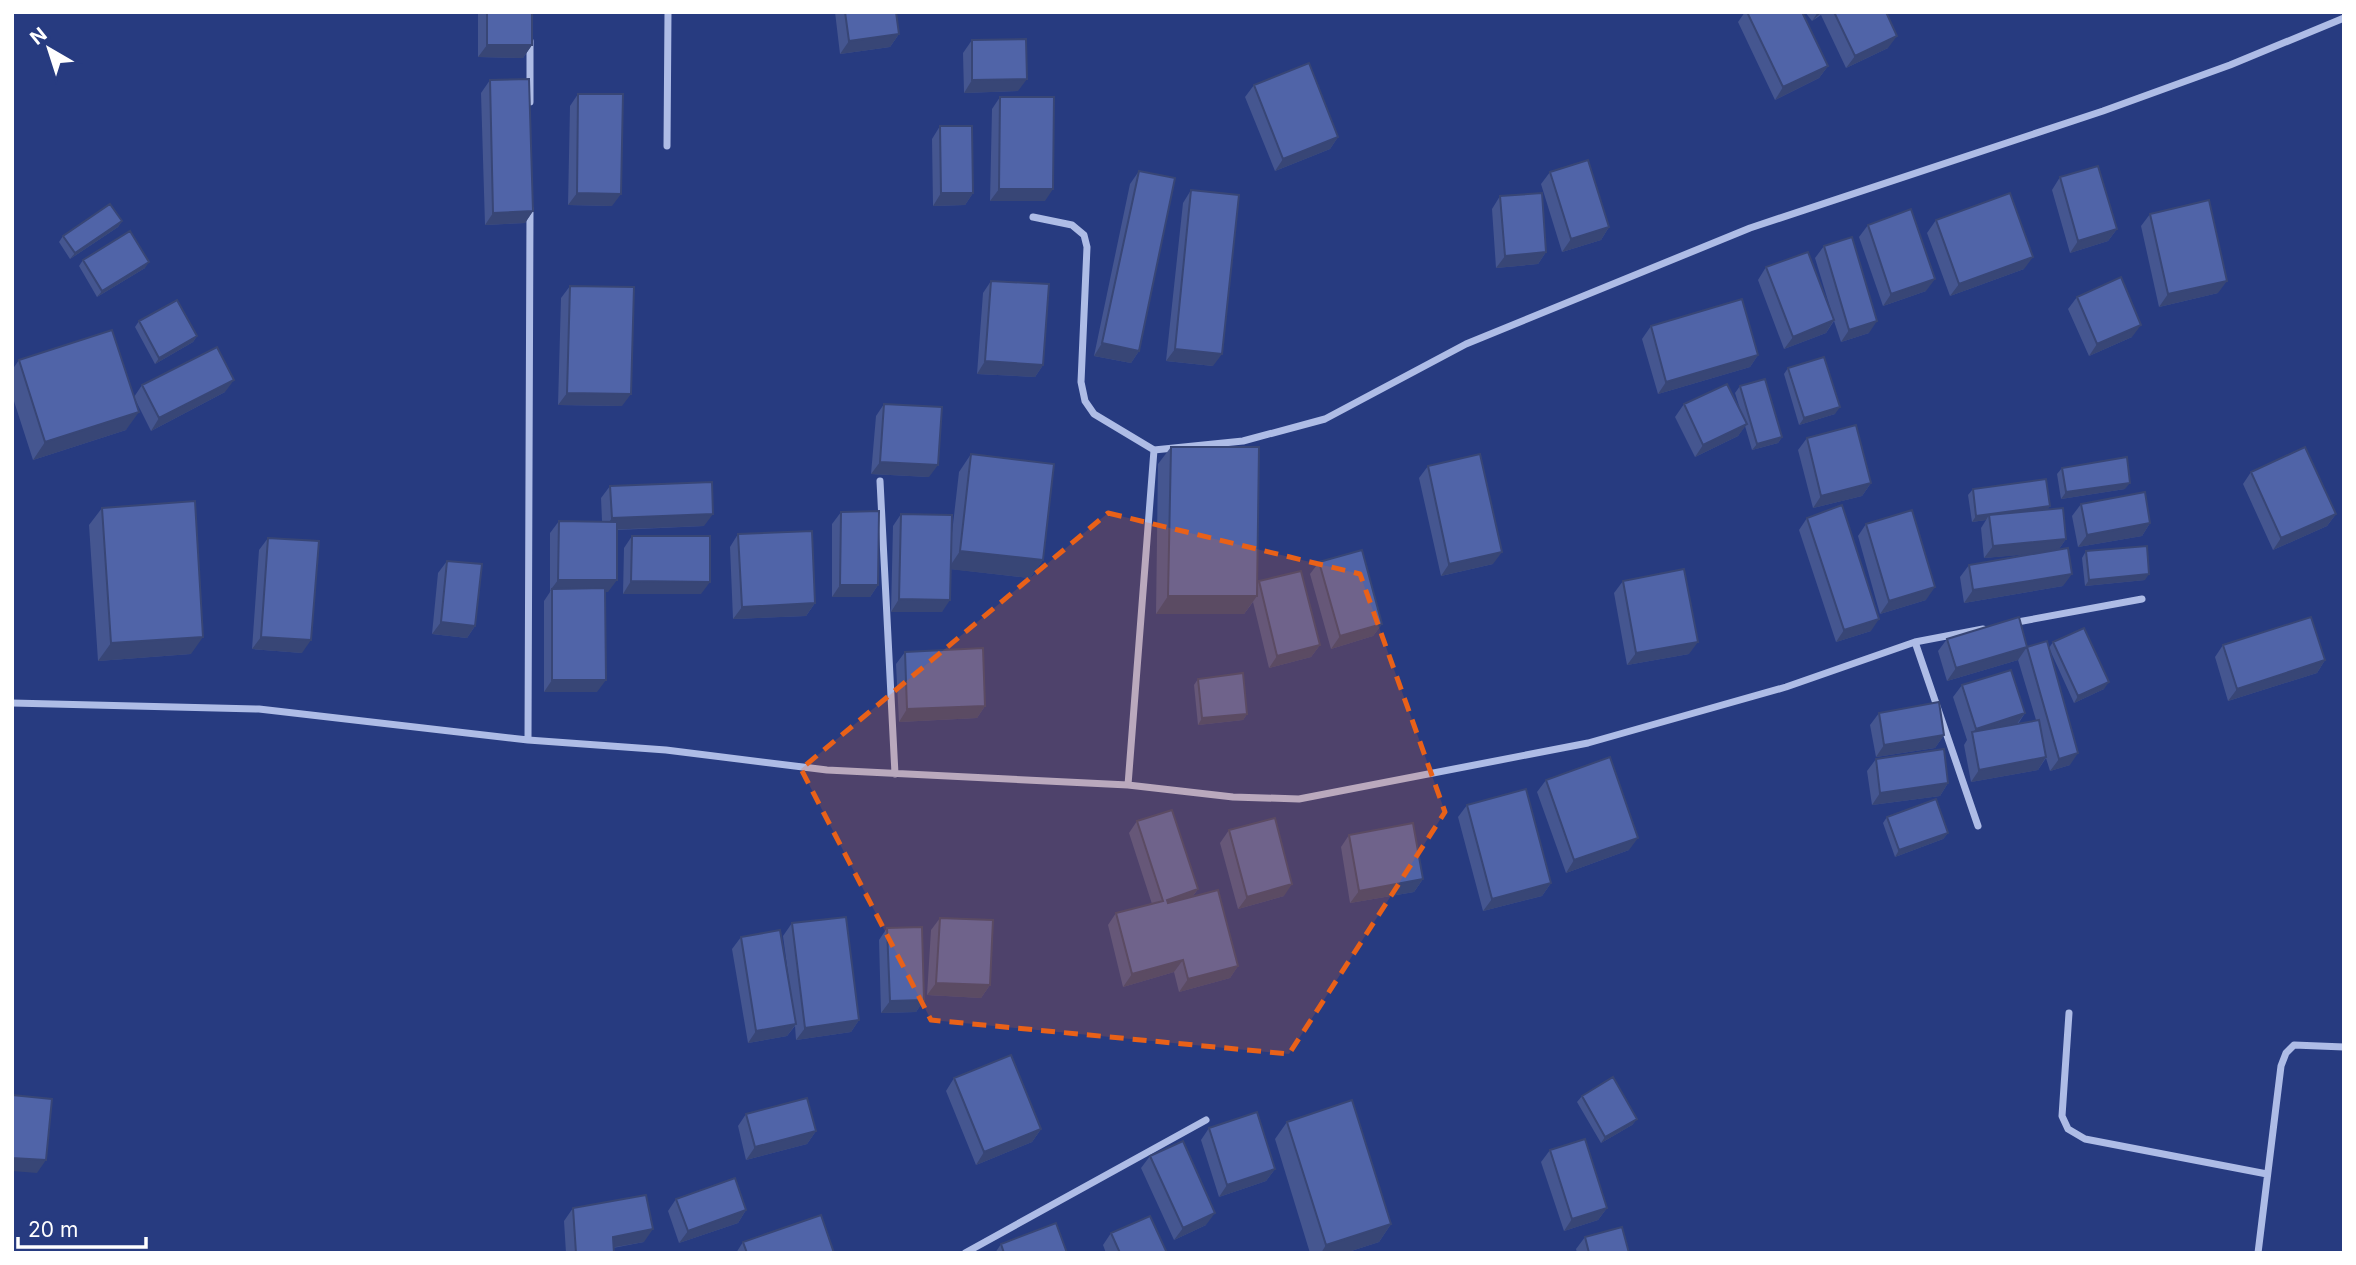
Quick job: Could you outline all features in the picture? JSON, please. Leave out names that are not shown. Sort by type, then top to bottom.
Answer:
[{"type":"street","points":[[667,146],[668,12]]},
{"type":"street","points":[[1033,217],[1072,225],[1084,234],[1087,247],[1081,382],[1085,401],[1094,414],[1154,450],[1244,441],[1325,419],[1466,344],[1751,228],[2103,111],[2230,65],[2344,18]]},
{"type":"street","points":[[530,26],[530,110]]},
{"type":"street","points":[[528,740],[530,194]]},
{"type":"street","points":[[1128,785],[1154,450]]},
{"type":"street","points":[[880,481],[895,774]]},
{"type":"street","points":[[2008,624],[2142,599]]},
{"type":"street","points":[[12,703],[259,709],[528,740],[666,750],[827,770],[1128,785],[1233,797],[1299,799],[1588,743],[1786,687],[1914,642],[1995,627]]},
{"type":"street","points":[[1914,642],[1978,826]]},
{"type":"street","points":[[2069,1013],[2062,1116],[2068,1129],[2085,1139],[2267,1174]]},
{"type":"street","points":[[2258,1253],[2281,1066],[2286,1052],[2294,1045],[2344,1047]]},
{"type":"street","points":[[965,1253],[1206,1120]]},
{"type":"highlighted area","points":[[1108,513],[1360,574],[1445,812],[1289,1054],[931,1020],[801,769]]},
{"type":"building","points":[[487,12],[532,12],[532,45],[487,45]]},
{"type":"building","points":[[845,12],[896,12],[899,34],[849,41]]},
{"type":"building","points":[[1747,12],[1802,12],[1828,66],[1783,87]]},
{"type":"building","points":[[1834,12],[1886,12],[1897,36],[1855,56]]},
{"type":"building","points":[[1026,39],[1027,79],[972,80],[972,40]]},
{"type":"building","points":[[1309,63],[1338,137],[1283,159],[1254,85]]},
{"type":"building","points":[[529,79],[533,211],[493,213],[490,80]]},
{"type":"building","points":[[578,94],[623,94],[621,194],[577,193]]},
{"type":"building","points":[[1000,97],[1054,97],[1053,189],[999,189]]},
{"type":"building","points":[[940,126],[972,126],[973,193],[941,193]]},
{"type":"building","points":[[1588,160],[1609,227],[1571,239],[1550,172]]},
{"type":"building","points":[[2098,166],[2117,229],[2078,241],[2060,177]]},
{"type":"building","points":[[1139,171],[1175,178],[1139,351],[1102,343]]},
{"type":"building","points":[[1191,190],[1239,195],[1222,354],[1175,349]]},
{"type":"building","points":[[1542,193],[1546,252],[1505,256],[1500,196]]},
{"type":"building","points":[[2010,193],[2033,257],[1959,284],[1936,220]]},
{"type":"building","points":[[2209,200],[2227,281],[2168,294],[2150,214]]},
{"type":"building","points":[[110,204],[122,221],[75,253],[63,236]]},
{"type":"building","points":[[1911,209],[1935,279],[1891,294],[1868,225]]},
{"type":"building","points":[[130,231],[149,262],[102,291],[83,260]]},
{"type":"building","points":[[1852,237],[1877,321],[1849,330],[1824,246]]},
{"type":"building","points":[[1808,252],[1834,320],[1793,337],[1766,267]]},
{"type":"building","points":[[2121,277],[2141,325],[2097,344],[2077,297]]},
{"type":"building","points":[[991,281],[1049,284],[1043,365],[985,361]]},
{"type":"building","points":[[570,286],[634,287],[631,394],[567,393]]},
{"type":"building","points":[[1742,299],[1758,355],[1666,382],[1651,326]]},
{"type":"building","points":[[177,300],[197,336],[159,358],[139,321]]},
{"type":"building","points":[[112,330],[139,412],[45,442],[19,360]]},
{"type":"building","points":[[217,347],[234,380],[159,418],[142,385]]},
{"type":"building","points":[[1824,357],[1840,407],[1804,418],[1788,368]]},
{"type":"building","points":[[1765,379],[1782,437],[1757,444],[1740,386]]},
{"type":"building","points":[[1727,384],[1747,424],[1703,445],[1684,404]]},
{"type":"building","points":[[884,404],[942,407],[938,465],[880,462]]},
{"type":"building","points":[[1856,425],[1871,483],[1821,496],[1807,438]]},
{"type":"building","points":[[1171,447],[1259,447],[1257,596],[1168,596]]},
{"type":"building","points":[[2305,447],[2336,514],[2281,538],[2251,472]]},
{"type":"building","points":[[971,454],[1054,464],[1043,560],[960,551]]},
{"type":"building","points":[[1480,454],[1502,552],[1449,564],[1428,466]]},
{"type":"building","points":[[2127,457],[2130,483],[2066,492],[2062,468]]},
{"type":"building","points":[[2046,479],[2050,506],[1976,516],[1973,489]]},
{"type":"building","points":[[712,482],[713,514],[612,518],[610,486]]},
{"type":"building","points":[[2145,492],[2150,523],[2087,535],[2081,504]]},
{"type":"building","points":[[195,501],[203,637],[111,643],[102,508]]},
{"type":"building","points":[[1842,505],[1879,619],[1844,630],[1807,518]]},
{"type":"building","points":[[2063,508],[2066,539],[1993,546],[1989,515]]},
{"type":"building","points":[[1912,510],[1935,587],[1889,601],[1866,524]]},
{"type":"building","points":[[879,511],[878,585],[840,585],[841,512]]},
{"type":"building","points":[[901,514],[952,515],[950,600],[899,599]]},
{"type":"building","points":[[559,521],[617,522],[617,580],[558,580]]},
{"type":"building","points":[[812,531],[815,603],[742,607],[738,534]]},
{"type":"building","points":[[632,536],[710,536],[710,582],[631,581]]},
{"type":"building","points":[[268,538],[319,541],[311,640],[261,637]]},
{"type":"building","points":[[2147,546],[2149,574],[2089,580],[2086,551]]},
{"type":"building","points":[[2068,548],[2072,574],[1973,590],[1969,565]]},
{"type":"building","points":[[1362,550],[1382,624],[1340,636],[1319,562]]},
{"type":"building","points":[[447,561],[482,564],[475,626],[441,622]]},
{"type":"building","points":[[1684,569],[1698,642],[1636,653],[1623,581]]},
{"type":"building","points":[[1301,571],[1320,645],[1277,656],[1259,581]]},
{"type":"building","points":[[605,588],[606,680],[552,680],[552,589]]},
{"type":"building","points":[[2019,617],[2027,647],[1956,668],[1947,639]]},
{"type":"building","points":[[2311,617],[2325,660],[2237,689],[2223,645]]},
{"type":"building","points":[[2084,628],[2109,682],[2078,696],[2053,642]]},
{"type":"building","points":[[2047,641],[2078,753],[2059,759],[2027,647]]},
{"type":"building","points":[[983,648],[985,706],[907,709],[905,652]]},
{"type":"building","points":[[2011,670],[2025,713],[1976,729],[1962,685]]},
{"type":"building","points":[[1243,673],[1247,714],[1202,718],[1198,679]]},
{"type":"building","points":[[1939,702],[1944,735],[1884,745],[1879,713]]},
{"type":"building","points":[[2039,720],[2046,757],[1979,770],[1972,732]]},
{"type":"building","points":[[1944,749],[1948,783],[1880,793],[1876,759]]},
{"type":"building","points":[[1610,757],[1638,838],[1574,860],[1546,780]]},
{"type":"building","points":[[1526,789],[1551,883],[1492,899],[1467,805]]},
{"type":"building","points":[[1936,799],[1948,833],[1899,850],[1887,817]]},
{"type":"building","points":[[1172,810],[1198,889],[1167,900],[1168,903],[1218,890],[1238,966],[1188,979],[1183,960],[1132,974],[1116,913],[1163,901],[1137,821]]},
{"type":"building","points":[[1275,818],[1292,884],[1247,897],[1229,830]]},
{"type":"building","points":[[1413,823],[1423,879],[1359,891],[1349,835]]},
{"type":"building","points":[[846,917],[859,1020],[805,1028],[792,923]]},
{"type":"building","points":[[940,918],[993,920],[990,985],[936,983]]},
{"type":"building","points":[[922,927],[924,1000],[890,1001],[887,928]]},
{"type":"building","points":[[780,930],[796,1024],[756,1031],[741,937]]},
{"type":"building","points":[[1011,1055],[1041,1129],[984,1152],[954,1078]]},
{"type":"building","points":[[1613,1077],[1637,1119],[1605,1137],[1582,1096]]},
{"type":"building","points":[[12,1095],[52,1099],[46,1160],[12,1158]]},
{"type":"building","points":[[807,1098],[816,1131],[755,1147],[746,1114]]},
{"type":"building","points":[[1352,1100],[1391,1224],[1326,1245],[1287,1122]]},
{"type":"building","points":[[1257,1112],[1275,1169],[1227,1185],[1209,1128]]},
{"type":"building","points":[[1585,1139],[1607,1208],[1572,1219],[1550,1150]]},
{"type":"building","points":[[1183,1141],[1215,1213],[1183,1228],[1150,1156]]},
{"type":"building","points":[[735,1178],[746,1210],[688,1231],[676,1199]]},
{"type":"building","points":[[646,1195],[653,1229],[613,1237],[614,1253],[576,1253],[573,1208]]},
{"type":"building","points":[[821,1215],[834,1253],[747,1253],[743,1242]]},
{"type":"building","points":[[1150,1216],[1167,1253],[1120,1253],[1111,1233]]},
{"type":"building","points":[[1056,1223],[1067,1253],[1004,1253],[1001,1244]]},
{"type":"building","points":[[1622,1227],[1629,1253],[1589,1253],[1585,1237]]}]
